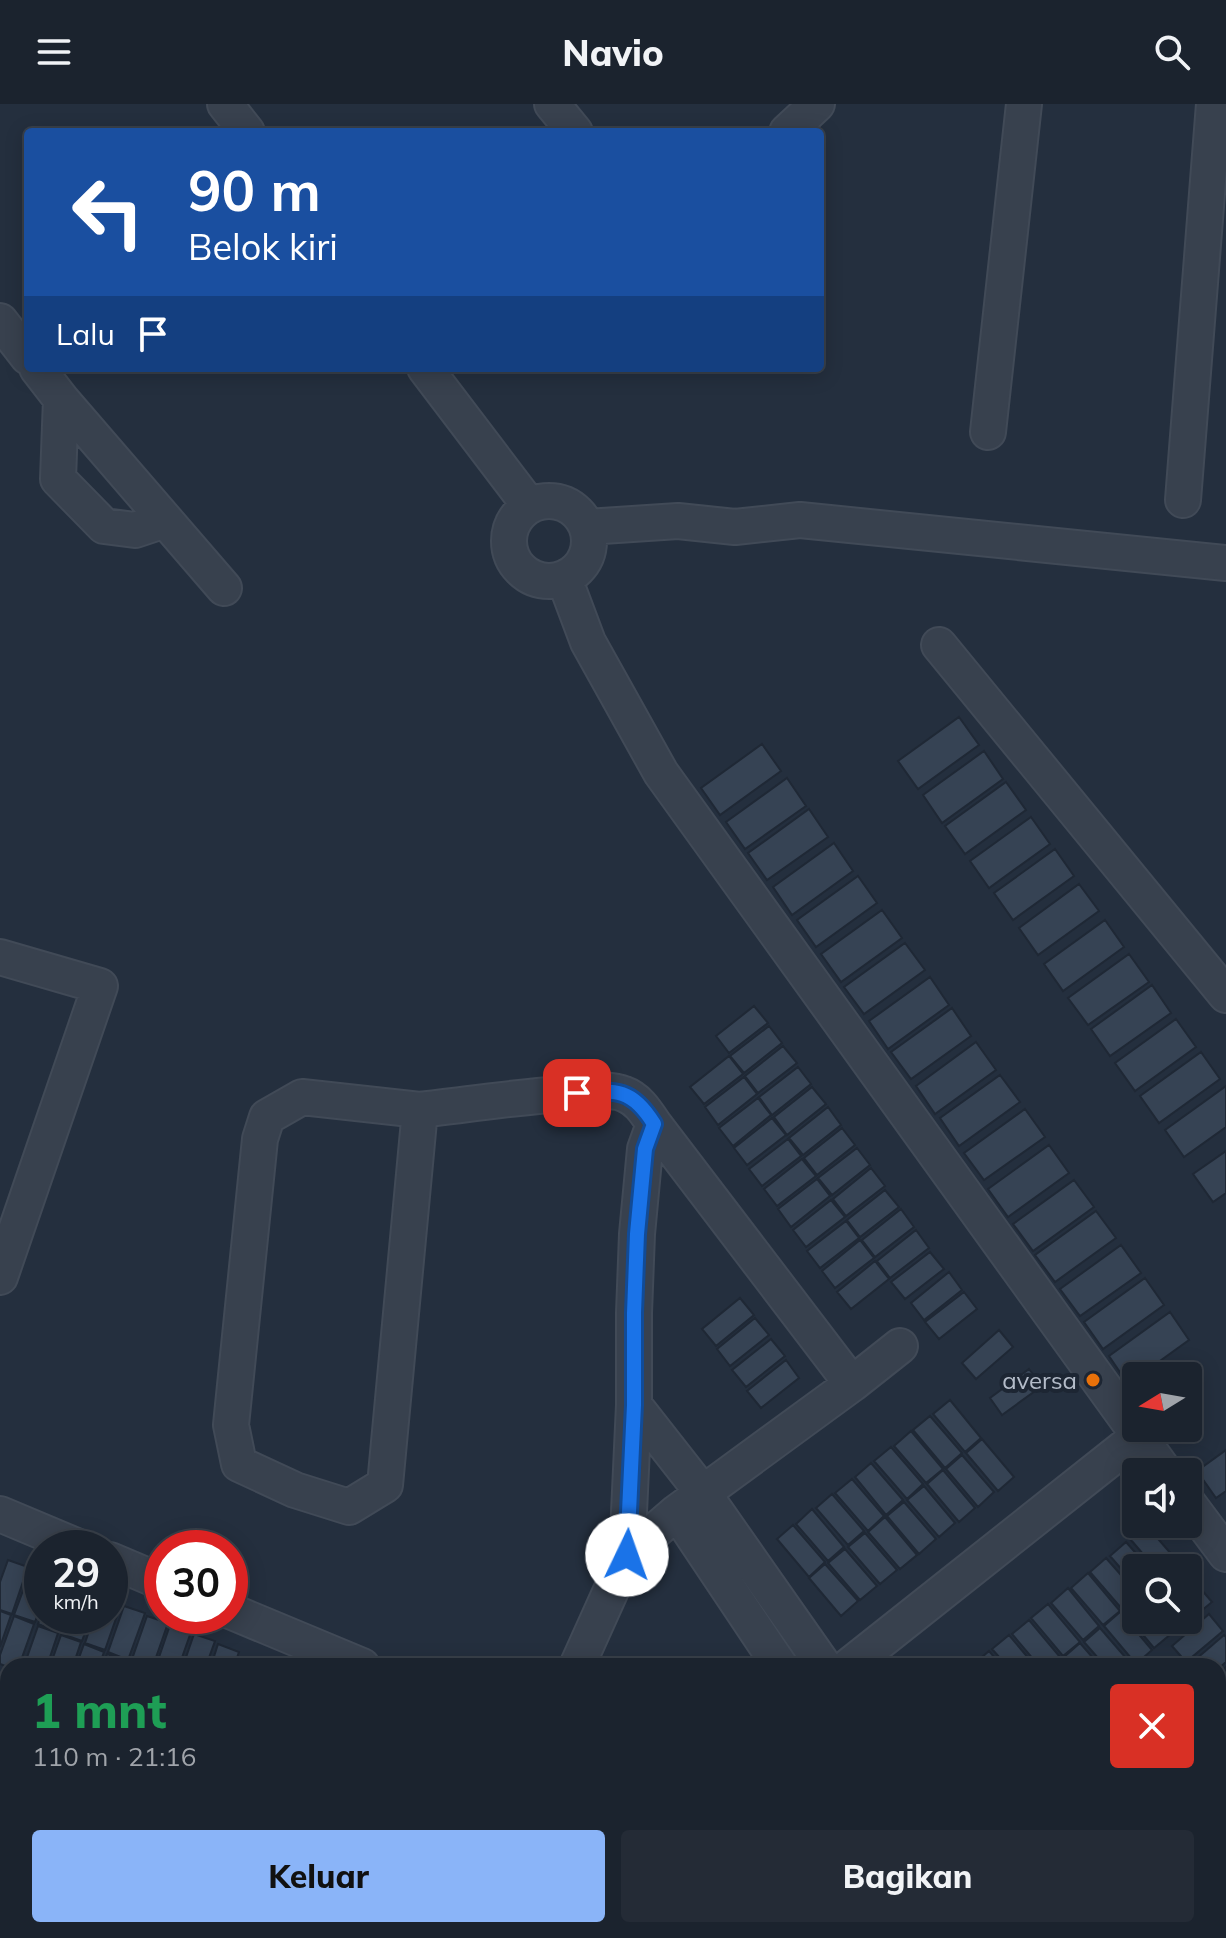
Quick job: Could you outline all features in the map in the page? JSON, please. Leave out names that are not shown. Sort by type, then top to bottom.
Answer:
[{"type":"street","points":[[225,104],[244,128]]},
{"type":"street","points":[[552,104],[572,128]]},
{"type":"street","points":[[791,128],[817,104]]},
{"type":"street","points":[[988,432],[1024,104]]},
{"type":"street","points":[[1183,500],[1214,104]]},
{"type":"street","points":[[0,321],[24,352]]},
{"type":"street","points":[[40,372],[224,588]]},
{"type":"street","points":[[428,372],[529,505]]},
{"type":"street","points":[[61,399],[58,479],[104,526],[135,530],[165,520]]},
{"type":"street","points":[[539,501],[558,501],[575,509],[581,516],[589,535],[587,556],[574,573],[555,581],[534,579],[513,558],[509,538],[511,528],[521,511],[529,505],[539,501]]},
{"type":"street","points":[[587,527],[678,521],[735,527],[800,520],[1226,563]]},
{"type":"street","points":[[564,578],[588,642],[661,773],[1122,1412]]},
{"type":"street","points":[[939,645],[1226,995]]},
{"type":"street","points":[[0,957],[100,986],[0,1277]]},
{"type":"street","points":[[420,1110],[385,1485],[349,1507],[295,1490],[239,1464],[231,1425],[260,1139],[267,1117],[302,1097],[420,1110],[599,1091],[622,1093],[634,1099],[645,1109],[852,1384]]},
{"type":"street","points":[[581,1658],[627,1555],[637,1234],[645,1149],[654,1124]]},
{"type":"street","points":[[627,1555],[690,1502],[900,1346]]},
{"type":"street","points":[[634,1405],[776,1658]]},
{"type":"street","points":[[859,1658],[1131,1442]]},
{"type":"street","points":[[690,1502],[817,1658]]},
{"type":"street","points":[[0,1514],[38,1530]]},
{"type":"street","points":[[1202,1522],[1226,1554]]},
{"type":"street","points":[[248,1618],[343,1658]]},
{"type":"building","points":[[959,717],[979,745],[918,789],[898,761]]},
{"type":"building","points":[[762,744],[781,771],[720,815],[701,788]]},
{"type":"building","points":[[984,751],[1003,779],[942,823],[923,795]]},
{"type":"building","points":[[787,778],[806,806],[745,849],[726,822]]},
{"type":"building","points":[[1006,782],[1026,810],[965,854],[945,826]]},
{"type":"building","points":[[809,809],[828,837],[767,880],[748,853]]},
{"type":"building","points":[[1031,817],[1050,844],[989,888],[970,861]]},
{"type":"building","points":[[834,843],[853,871],[792,915],[773,887]]},
{"type":"building","points":[[1055,849],[1074,876],[1013,920],[994,893]]},
{"type":"building","points":[[858,876],[877,903],[816,947],[797,920]]},
{"type":"building","points":[[1079,884],[1099,911],[1038,955],[1019,928]]},
{"type":"building","points":[[882,910],[902,938],[841,982],[821,954]]},
{"type":"building","points":[[1105,920],[1124,947],[1063,991],[1044,964]]},
{"type":"building","points":[[905,943],[925,970],[864,1014],[844,987]]},
{"type":"building","points":[[1129,954],[1149,982],[1088,1025],[1068,998]]},
{"type":"building","points":[[930,977],[949,1005],[888,1049],[869,1021]]},
{"type":"building","points":[[1152,985],[1171,1013],[1110,1056],[1091,1029]]},
{"type":"building","points":[[754,1006],[768,1023],[729,1053],[716,1036]]},
{"type":"building","points":[[952,1008],[971,1036],[911,1079],[891,1052]]},
{"type":"building","points":[[1176,1019],[1196,1047],[1135,1091],[1115,1063]]},
{"type":"building","points":[[769,1026],[782,1043],[744,1073],[730,1056]]},
{"type":"building","points":[[976,1042],[996,1070],[935,1114],[916,1086]]},
{"type":"building","points":[[783,1046],[797,1063],[758,1093],[745,1076]]},
{"type":"building","points":[[1201,1052],[1220,1079],[1159,1123],[1140,1096]]},
{"type":"building","points":[[729,1056],[743,1074],[704,1104],[690,1087]]},
{"type":"building","points":[[798,1067],[811,1084],[772,1115],[759,1097]]},
{"type":"building","points":[[1000,1075],[1020,1102],[959,1146],[940,1118]]},
{"type":"building","points":[[744,1077],[757,1094],[718,1125],[705,1107]]},
{"type":"building","points":[[1226,1086],[1226,1127],[1184,1157],[1165,1130]]},
{"type":"building","points":[[812,1087],[826,1104],[787,1135],[774,1117]]},
{"type":"building","points":[[758,1098],[771,1115],[733,1146],[719,1128]]},
{"type":"building","points":[[828,1107],[841,1125],[803,1155],[789,1138]]},
{"type":"building","points":[[1025,1109],[1045,1137],[984,1180],[964,1153]]},
{"type":"building","points":[[772,1118],[786,1135],[747,1165],[734,1148]]},
{"type":"building","points":[[842,1128],[855,1145],[817,1175],[804,1158]]},
{"type":"building","points":[[788,1139],[801,1156],[762,1186],[749,1169]]},
{"type":"building","points":[[1049,1145],[1069,1173],[1008,1217],[988,1189]]},
{"type":"building","points":[[857,1148],[870,1165],[832,1195],[818,1178]]},
{"type":"building","points":[[1226,1151],[1226,1193],[1213,1202],[1193,1174]]},
{"type":"building","points":[[802,1159],[816,1176],[777,1206],[764,1189]]},
{"type":"building","points":[[871,1168],[885,1186],[846,1216],[833,1199]]},
{"type":"building","points":[[817,1179],[830,1196],[791,1227],[778,1209]]},
{"type":"building","points":[[1074,1180],[1094,1207],[1033,1251],[1013,1224]]},
{"type":"building","points":[[885,1190],[899,1207],[860,1237],[847,1220]]},
{"type":"building","points":[[831,1200],[845,1217],[806,1247],[793,1230]]},
{"type":"building","points":[[901,1209],[914,1227],[875,1257],[862,1240]]},
{"type":"building","points":[[1096,1211],[1116,1238],[1055,1282],[1035,1255]]},
{"type":"building","points":[[846,1221],[859,1238],[820,1268],[807,1251]]},
{"type":"building","points":[[916,1230],[929,1248],[890,1278],[877,1261]]},
{"type":"building","points":[[860,1240],[874,1258],[835,1288],[822,1271]]},
{"type":"building","points":[[1121,1245],[1141,1273],[1080,1316],[1060,1289]]},
{"type":"building","points":[[930,1252],[944,1269],[905,1299],[891,1282]]},
{"type":"building","points":[[875,1261],[889,1279],[851,1309],[837,1292]]},
{"type":"building","points":[[949,1272],[962,1290],[924,1320],[911,1303]]},
{"type":"building","points":[[1145,1278],[1164,1305],[1103,1349],[1084,1322]]},
{"type":"building","points":[[964,1292],[977,1309],[939,1339],[925,1322]]},
{"type":"building","points":[[740,1298],[754,1315],[716,1346],[702,1329]]},
{"type":"building","points":[[1170,1312],[1189,1340],[1158,1362],[1122,1362],[1122,1375],[1109,1356]]},
{"type":"building","points":[[755,1318],[769,1335],[730,1366],[717,1349]]},
{"type":"building","points":[[999,1330],[1013,1347],[976,1379],[962,1363]]},
{"type":"building","points":[[771,1339],[785,1356],[746,1387],[732,1370]]},
{"type":"building","points":[[786,1360],[799,1378],[761,1408],[747,1391]]},
{"type":"building","points":[[1029,1369],[1042,1386],[1002,1415],[990,1398]]},
{"type":"building","points":[[950,1400],[981,1438],[965,1452],[933,1414]]},
{"type":"building","points":[[930,1416],[962,1453],[945,1468],[913,1430]]},
{"type":"building","points":[[911,1431],[943,1469],[926,1483],[894,1446]]},
{"type":"building","points":[[982,1439],[1014,1477],[998,1491],[966,1453]]},
{"type":"building","points":[[891,1447],[923,1484],[907,1499],[874,1461]]},
{"type":"building","points":[[1226,1450],[1226,1491],[1216,1498],[1202,1478],[1202,1467]]},
{"type":"building","points":[[962,1455],[994,1492],[978,1507],[946,1469]]},
{"type":"building","points":[[871,1463],[903,1500],[886,1515],[855,1477]]},
{"type":"building","points":[[943,1470],[975,1508],[959,1522],[927,1484]]},
{"type":"building","points":[[852,1479],[884,1516],[868,1531],[835,1493]]},
{"type":"building","points":[[924,1486],[955,1523],[939,1537],[907,1500]]},
{"type":"building","points":[[832,1494],[864,1531],[848,1545],[816,1508]]},
{"type":"building","points":[[904,1502],[936,1539],[919,1554],[887,1516]]},
{"type":"building","points":[[812,1509],[844,1547],[828,1561],[796,1524]]},
{"type":"building","points":[[885,1517],[917,1555],[900,1569],[868,1532]]},
{"type":"building","points":[[793,1525],[825,1562],[809,1577],[777,1539]]},
{"type":"building","points":[[865,1533],[897,1570],[880,1584],[848,1547]]},
{"type":"building","points":[[1157,1538],[1171,1554],[1143,1554],[1131,1540]]},
{"type":"building","points":[[1126,1542],[1137,1554],[1122,1554],[1122,1570],[1110,1556]]},
{"type":"building","points":[[845,1549],[877,1586],[860,1600],[828,1563]]},
{"type":"building","points":[[1106,1558],[1122,1576],[1122,1609],[1090,1572]]},
{"type":"building","points":[[8,1560],[24,1566],[24,1579],[12,1614],[0,1610],[0,1582]]},
{"type":"building","points":[[825,1564],[858,1601],[841,1616],[809,1578]]},
{"type":"building","points":[[1088,1573],[1120,1611],[1103,1625],[1071,1588]]},
{"type":"building","points":[[24,1588],[24,1618],[14,1615]]},
{"type":"building","points":[[1068,1588],[1099,1626],[1083,1640],[1051,1603]]},
{"type":"building","points":[[1202,1590],[1212,1602],[1202,1610]]},
{"type":"building","points":[[1048,1604],[1080,1642],[1063,1656],[1031,1618]]},
{"type":"building","points":[[128,1607],[144,1613],[144,1616],[129,1658],[108,1652],[114,1634],[128,1634]]},
{"type":"building","points":[[0,1611],[11,1615],[0,1647]]},
{"type":"building","points":[[1120,1612],[1122,1634],[1139,1634],[1152,1650],[1143,1658],[1131,1658],[1104,1626]]},
{"type":"building","points":[[1209,1614],[1223,1631],[1191,1658],[1182,1658],[1172,1646],[1186,1634],[1202,1634],[1202,1620]]},
{"type":"building","points":[[14,1616],[24,1620],[24,1634],[30,1634],[22,1658],[0,1658]]},
{"type":"building","points":[[1029,1620],[1060,1657],[1032,1658],[1012,1634]]},
{"type":"building","points":[[144,1625],[144,1634],[164,1634],[156,1658],[132,1658]]},
{"type":"building","points":[[1100,1628],[1126,1658],[1098,1658],[1084,1642]]},
{"type":"building","points":[[35,1634],[58,1634],[50,1658],[27,1658]]},
{"type":"building","points":[[62,1634],[85,1634],[82,1641]]},
{"type":"building","points":[[88,1634],[111,1634],[105,1650],[85,1643]]},
{"type":"building","points":[[167,1634],[190,1634],[182,1658],[159,1658]]},
{"type":"building","points":[[194,1634],[215,1641],[209,1658],[186,1658]]},
{"type":"building","points":[[1142,1634],[1171,1634],[1154,1648]]},
{"type":"building","points":[[61,1635],[81,1642],[76,1658],[53,1658]]},
{"type":"building","points":[[1009,1635],[1028,1658],[1000,1658],[992,1649]]},
{"type":"building","points":[[1224,1635],[1226,1637],[1226,1658],[1197,1658]]},
{"type":"building","points":[[1080,1643],[1093,1658],[1065,1658]]},
{"type":"building","points":[[84,1644],[104,1652],[102,1658],[79,1658]]},
{"type":"building","points":[[218,1644],[239,1652],[237,1658],[214,1658]]},
{"type":"building","points":[[989,1651],[995,1658],[981,1658]]},
{"type":"place","name":"aversa","points":[[1093,1380]]},
{"type":"route","points":[[577,1093],[622,1093],[645,1109],[654,1124],[645,1149],[637,1234],[627,1555]]}]
